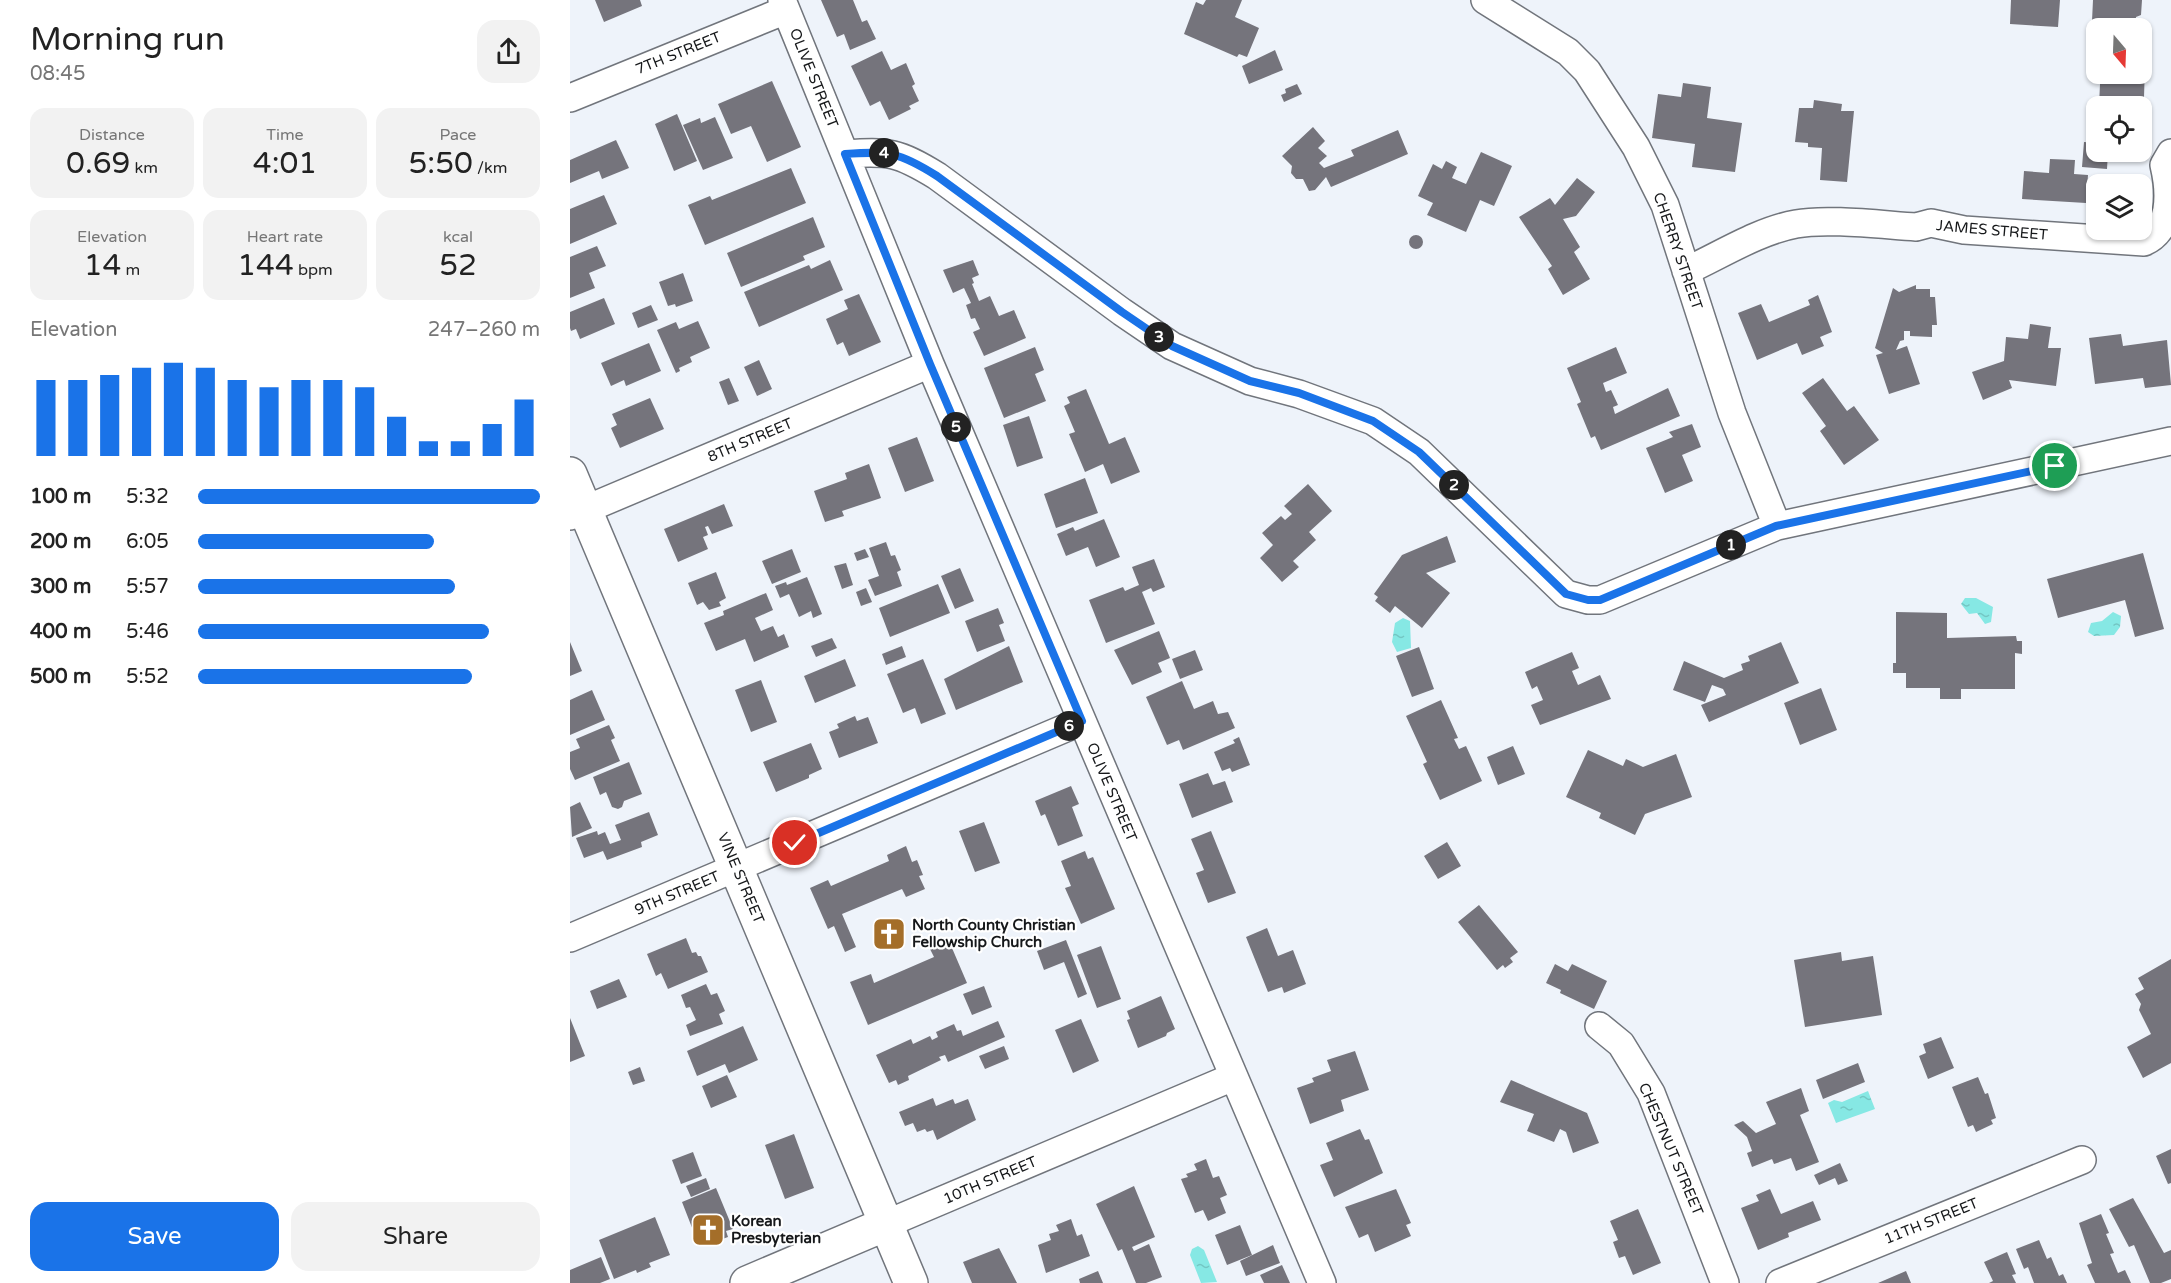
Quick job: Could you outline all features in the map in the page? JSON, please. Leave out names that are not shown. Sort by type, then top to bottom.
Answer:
[{"type":"street","name":"CHERRY STREET","points":[[1485,0],[1568,52],[1587,71],[1636,147],[1665,204],[1732,413],[1776,526]]},
{"type":"street","name":"7TH STREET","points":[[570,98],[784,5]]},
{"type":"street","name":"OLIVE STREET","points":[[784,5],[930,364],[1322,1283]]},
{"type":"street","points":[[845,154],[879,152],[907,158],[937,176],[1172,346],[1250,381],[1299,393],[1373,421],[1419,452],[1566,594],[1588,600],[1600,600],[1776,526],[2171,441]]},
{"type":"street","name":"JAMES STREET","points":[[1686,271],[1764,235],[1796,224],[1814,222],[1916,227],[1931,223],[1964,230],[2144,242],[2158,237],[2167,226],[2170,191],[2167,159]]},
{"type":"street","name":"8TH STREET","points":[[578,512],[930,364]]},
{"type":"street","name":"VINE STREET","points":[[570,474],[578,512],[736,867],[911,1283]]},
{"type":"street","name":"9TH STREET","points":[[570,938],[1082,721]]},
{"type":"street","name":"CHESTNUT STREET","points":[[1599,1026],[1621,1044],[1651,1093],[1725,1283]]},
{"type":"street","name":"10TH STREET","points":[[747,1283],[1233,1077]]},
{"type":"street","name":"11TH STREET","points":[[1780,1283],[2082,1160]]},
{"type":"water","points":[[1965,598],[1976,598],[1993,607],[1991,622],[1985,624],[1977,613],[1969,614],[1961,604]]},
{"type":"water","points":[[2113,612],[2121,616],[2120,627],[2114,635],[2094,636],[2088,632],[2091,623],[2102,621]]},
{"type":"water","points":[[1403,618],[1410,621],[1411,648],[1397,652],[1392,642],[1395,623]]},
{"type":"water","points":[[1868,1091],[1875,1109],[1836,1123],[1828,1103],[1834,1100],[1842,1102]]},
{"type":"water","points":[[1198,1246],[1204,1250],[1217,1282],[1201,1283],[1190,1255],[1192,1249]]},
{"type":"building","points":[[595,0],[640,0],[642,6],[604,22]]},
{"type":"building","points":[[821,0],[853,0],[862,22],[867,20],[876,39],[850,50],[844,34],[837,37]]},
{"type":"building","points":[[1206,0],[1242,0],[1235,17],[1259,28],[1247,57],[1239,54],[1237,57],[1184,34],[1196,2],[1203,5]]},
{"type":"building","points":[[2011,0],[2060,0],[2058,27],[2010,24]]},
{"type":"building","points":[[2093,0],[2142,0],[2141,15],[2136,18],[2092,18]]},
{"type":"building","points":[[1275,50],[1283,70],[1249,84],[1242,66]]},
{"type":"building","points":[[882,51],[891,70],[906,63],[919,101],[909,106],[911,109],[889,120],[880,101],[870,106],[851,66]]},
{"type":"building","points":[[772,81],[801,147],[767,162],[751,126],[731,134],[718,104]]},
{"type":"building","points":[[1683,83],[1711,87],[1707,118],[1742,123],[1735,172],[1692,167],[1695,144],[1652,138],[1658,94],[1681,97]]},
{"type":"building","points":[[1297,84],[1302,94],[1284,102],[1281,95],[1286,93],[1285,89]]},
{"type":"building","points":[[2100,84],[2144,84],[2144,96],[2099,96]]},
{"type":"building","points":[[1814,100],[1842,104],[1841,111],[1854,111],[1847,182],[1820,180],[1822,148],[1808,147],[1808,143],[1795,142],[1799,108],[1813,108]]},
{"type":"building","points":[[677,114],[697,161],[674,171],[655,124]]},
{"type":"building","points":[[715,117],[733,158],[703,170],[683,125],[700,118],[701,123]]},
{"type":"building","points":[[1313,127],[1325,141],[1318,148],[1327,156],[1319,163],[1324,168],[1354,156],[1351,150],[1398,130],[1408,154],[1331,187],[1326,177],[1315,190],[1309,191],[1303,179],[1296,179],[1291,173],[1292,166],[1282,156]]},
{"type":"building","points":[[616,140],[629,168],[602,179],[599,171],[570,183],[570,160]]},
{"type":"building","points":[[2084,142],[2086,142],[2086,162],[2107,162],[2107,169],[2082,167]]},
{"type":"building","points":[[1481,152],[1512,166],[1494,206],[1480,200],[1466,232],[1427,215],[1433,203],[1418,196],[1433,164],[1442,169],[1446,161],[1457,167],[1452,178],[1466,184]]},
{"type":"building","points":[[2050,159],[2075,160],[2074,174],[2086,175],[2086,203],[2022,199],[2024,171],[2049,173]]},
{"type":"building","points":[[791,168],[806,203],[705,245],[688,205],[710,196],[712,200]]},
{"type":"building","points":[[1577,178],[1595,192],[1576,216],[1563,219],[1580,247],[1574,252],[1590,279],[1563,295],[1548,269],[1552,266],[1519,217],[1550,198],[1555,205]]},
{"type":"building","points":[[604,195],[617,224],[570,244],[570,209]]},
{"type":"building","points":[[813,217],[825,247],[803,256],[805,260],[741,287],[727,253]]},
{"type":"building","points":[[1413,235],[1419,235],[1423,242],[1419,249],[1413,249],[1409,245],[1409,239]]},
{"type":"building","points":[[597,246],[606,266],[589,273],[595,288],[570,298],[570,257]]},
{"type":"building","points":[[830,260],[843,290],[759,327],[744,292],[809,265],[811,269]]},
{"type":"building","points":[[973,260],[979,275],[972,278],[974,283],[972,284],[979,301],[990,296],[999,316],[1014,310],[1026,338],[984,356],[973,332],[980,329],[975,318],[971,319],[966,305],[971,303],[964,288],[953,293],[943,270]]},
{"type":"building","points":[[683,273],[693,301],[676,307],[675,304],[668,306],[659,282]]},
{"type":"building","points":[[1916,285],[1916,289],[1930,289],[1930,297],[1935,297],[1937,325],[1932,325],[1932,337],[1910,336],[1910,331],[1904,331],[1904,340],[1900,341],[1896,350],[1907,346],[1920,384],[1889,394],[1876,355],[1883,353],[1875,348],[1893,288],[1899,292]]},
{"type":"building","points":[[859,294],[881,342],[849,356],[843,342],[837,345],[826,319],[848,309],[844,300]]},
{"type":"building","points":[[1818,295],[1832,332],[1820,337],[1824,346],[1802,355],[1797,343],[1757,360],[1738,313],[1761,304],[1769,322],[1810,305],[1808,300]]},
{"type":"building","points":[[604,298],[615,324],[580,339],[576,329],[571,331],[570,312]]},
{"type":"building","points":[[651,305],[658,320],[638,328],[632,313]]},
{"type":"building","points":[[698,321],[710,348],[690,357],[692,362],[679,368],[680,371],[676,373],[657,330],[676,322],[679,329]]},
{"type":"building","points":[[2030,324],[2051,327],[2048,348],[2061,348],[2056,386],[2009,380],[2012,388],[1983,400],[1972,372],[2004,361],[2006,337],[2028,339]]},
{"type":"building","points":[[2121,334],[2123,346],[2167,340],[2171,385],[2145,388],[2143,378],[2095,384],[2089,338]]},
{"type":"building","points":[[649,343],[661,371],[626,386],[624,380],[611,386],[601,363]]},
{"type":"building","points":[[1035,347],[1044,370],[1035,374],[1046,401],[1004,418],[984,368]]},
{"type":"building","points":[[1616,347],[1627,373],[1603,383],[1606,392],[1611,390],[1618,405],[1613,407],[1615,414],[1668,388],[1680,416],[1601,450],[1595,436],[1591,438],[1577,404],[1581,402],[1567,368]]},
{"type":"building","points":[[759,360],[772,389],[757,396],[744,367]]},
{"type":"building","points":[[729,378],[739,401],[728,405],[719,382]]},
{"type":"building","points":[[1823,378],[1847,411],[1854,406],[1879,440],[1844,465],[1820,431],[1826,426],[1802,393]]},
{"type":"building","points":[[1086,389],[1109,444],[1125,437],[1140,472],[1111,484],[1103,464],[1085,472],[1069,434],[1075,432],[1064,406],[1070,403],[1067,397]]},
{"type":"building","points":[[650,398],[664,429],[620,448],[611,428],[617,425],[612,414]]},
{"type":"building","points":[[1029,416],[1043,458],[1017,467],[1003,425]]},
{"type":"building","points":[[1692,424],[1701,447],[1682,455],[1693,481],[1665,493],[1646,448],[1673,437],[1669,432]]},
{"type":"building","points":[[917,437],[934,481],[905,492],[888,448]]},
{"type":"building","points":[[869,464],[881,498],[842,511],[844,516],[825,522],[814,491],[847,479],[845,473]]},
{"type":"building","points":[[1085,478],[1098,513],[1056,528],[1044,494]]},
{"type":"building","points":[[1308,484],[1332,511],[1309,532],[1316,540],[1293,561],[1299,567],[1282,582],[1260,558],[1273,545],[1262,533],[1281,516],[1285,520],[1292,514],[1284,506]]},
{"type":"building","points":[[724,504],[733,526],[712,534],[708,526],[705,527],[708,535],[703,537],[708,549],[678,562],[664,529]]},
{"type":"building","points":[[1104,519],[1120,557],[1096,567],[1088,547],[1066,556],[1057,534],[1073,527],[1075,531]]},
{"type":"building","points":[[1447,536],[1456,562],[1426,573],[1450,593],[1422,628],[1395,606],[1390,613],[1375,601],[1378,597],[1374,594],[1402,555]]},
{"type":"building","points":[[886,542],[891,556],[895,555],[901,570],[897,572],[902,586],[875,596],[868,580],[879,576],[869,548]]},
{"type":"building","points":[[792,549],[801,572],[772,584],[762,561]]},
{"type":"building","points":[[865,549],[869,557],[857,561],[854,553]]},
{"type":"building","points":[[2143,553],[2164,629],[2135,637],[2125,600],[2058,618],[2047,579]]},
{"type":"building","points":[[1154,559],[1165,587],[1153,592],[1151,588],[1142,592],[1155,624],[1106,643],[1089,600],[1123,587],[1125,591],[1139,585],[1132,567]]},
{"type":"building","points":[[846,563],[853,585],[842,589],[834,566]]},
{"type":"building","points":[[960,568],[974,601],[955,609],[941,576]]},
{"type":"building","points":[[716,572],[726,598],[719,602],[721,606],[709,610],[703,602],[697,605],[688,583]]},
{"type":"building","points":[[807,577],[822,614],[813,618],[811,611],[799,617],[789,594],[780,598],[775,586],[786,582],[787,585]]},
{"type":"building","points":[[938,584],[950,613],[890,637],[879,608]]},
{"type":"building","points":[[866,588],[872,602],[861,606],[856,592]]},
{"type":"building","points":[[766,593],[773,610],[755,618],[761,631],[773,626],[778,637],[784,634],[789,647],[754,662],[745,639],[716,651],[704,623],[724,615],[723,611]]},
{"type":"building","points":[[998,608],[1004,623],[999,625],[1005,641],[977,652],[965,621]]},
{"type":"building","points":[[1896,612],[1947,613],[1947,638],[2016,636],[2017,641],[2022,641],[2022,654],[2015,653],[2015,689],[1961,689],[1961,699],[1940,699],[1940,688],[1906,688],[1906,673],[1893,673],[1893,663],[1896,663]]},
{"type":"building","points":[[1159,631],[1170,658],[1158,663],[1162,672],[1132,685],[1114,650]]},
{"type":"building","points":[[832,638],[837,648],[816,657],[811,646]]},
{"type":"building","points":[[570,642],[582,671],[570,676]]},
{"type":"building","points":[[1781,642],[1799,683],[1709,722],[1701,705],[1726,695],[1723,689],[1712,685],[1705,702],[1673,690],[1684,661],[1724,678],[1743,670],[1741,664],[1750,661],[1748,656]]},
{"type":"building","points":[[902,646],[906,657],[886,665],[882,654]]},
{"type":"building","points":[[1009,646],[1023,682],[956,710],[944,679]]},
{"type":"building","points":[[1419,647],[1434,689],[1412,697],[1396,656]]},
{"type":"building","points":[[1195,650],[1203,670],[1180,679],[1172,659]]},
{"type":"building","points":[[1572,652],[1579,668],[1572,671],[1578,685],[1600,675],[1611,699],[1540,725],[1531,705],[1543,700],[1537,686],[1532,689],[1525,672]]},
{"type":"building","points":[[845,659],[856,686],[815,703],[804,676]]},
{"type":"building","points":[[923,659],[946,714],[921,724],[915,708],[903,713],[887,674]]},
{"type":"building","points":[[761,680],[777,722],[751,732],[735,690]]},
{"type":"building","points":[[1182,681],[1194,709],[1213,701],[1218,714],[1228,712],[1235,728],[1183,750],[1179,740],[1167,745],[1146,697]]},
{"type":"building","points":[[1821,688],[1837,730],[1800,745],[1784,703]]},
{"type":"building","points":[[592,690],[605,720],[570,735],[570,700]]},
{"type":"building","points":[[1441,700],[1458,738],[1454,739],[1459,749],[1466,746],[1482,781],[1440,800],[1423,764],[1427,762],[1406,716]]},
{"type":"building","points":[[855,716],[857,721],[868,717],[878,743],[839,758],[829,732],[839,728],[837,724]]},
{"type":"building","points":[[609,725],[615,738],[611,740],[620,761],[575,780],[570,769],[570,752],[580,748],[576,739]]},
{"type":"building","points":[[1239,737],[1250,765],[1232,772],[1230,768],[1222,771],[1214,752],[1235,743],[1233,740]]},
{"type":"building","points":[[811,743],[822,769],[809,775],[809,778],[776,792],[763,762]]},
{"type":"building","points":[[1513,746],[1525,774],[1498,785],[1487,757]]},
{"type":"building","points":[[1588,750],[1623,766],[1626,759],[1643,767],[1676,754],[1692,797],[1645,814],[1635,835],[1599,818],[1601,813],[1566,797]]},
{"type":"building","points":[[629,762],[642,794],[624,801],[622,807],[618,809],[612,807],[606,792],[600,795],[593,777]]},
{"type":"building","points":[[1208,773],[1213,785],[1225,781],[1233,802],[1192,818],[1179,784]]},
{"type":"building","points":[[1071,786],[1079,804],[1072,807],[1083,836],[1058,846],[1045,814],[1041,816],[1035,801]]},
{"type":"building","points":[[580,802],[592,828],[572,837],[570,807]]},
{"type":"building","points":[[649,812],[658,835],[641,842],[642,847],[607,860],[603,851],[584,858],[576,838],[597,831],[598,835],[605,832],[610,844],[621,840],[615,825]]},
{"type":"building","points":[[984,822],[1000,863],[975,872],[959,831]]},
{"type":"building","points":[[1211,831],[1236,893],[1208,903],[1196,873],[1204,870],[1191,839]]},
{"type":"building","points":[[1447,842],[1461,866],[1438,879],[1424,856]]},
{"type":"building","points":[[906,846],[912,862],[917,860],[923,875],[919,876],[925,889],[906,897],[902,889],[842,914],[856,947],[845,952],[834,926],[828,929],[810,888],[828,880],[831,886],[889,861],[887,855]]},
{"type":"building","points":[[1085,851],[1088,859],[1093,857],[1115,909],[1081,924],[1065,888],[1071,886],[1061,861]]},
{"type":"building","points":[[1479,905],[1518,952],[1510,958],[1513,962],[1505,968],[1503,965],[1497,970],[1458,922]]},
{"type":"building","points":[[1267,928],[1278,956],[1293,950],[1306,984],[1284,993],[1282,987],[1268,992],[1246,937]]},
{"type":"building","points":[[686,938],[692,953],[696,952],[698,956],[701,956],[708,972],[668,989],[661,973],[656,976],[647,954]]},
{"type":"building","points":[[1066,940],[1087,994],[1078,998],[1064,962],[1044,970],[1037,951]]},
{"type":"building","points":[[949,941],[967,983],[868,1025],[850,982],[871,974],[874,983],[934,957],[930,949]]},
{"type":"building","points":[[1101,946],[1121,999],[1097,1008],[1077,955]]},
{"type":"building","points":[[1841,952],[1842,961],[1873,956],[1882,1015],[1805,1027],[1794,960]]},
{"type":"building","points":[[2171,959],[2171,1063],[2143,1078],[2127,1047],[2151,1034],[2139,1010],[2141,1004],[2135,994],[2144,989],[2138,978]]},
{"type":"building","points":[[1555,964],[1568,971],[1572,964],[1607,981],[1594,1009],[1560,993],[1561,990],[1546,983]]},
{"type":"building","points":[[619,979],[627,997],[597,1009],[590,991]]},
{"type":"building","points":[[706,984],[711,995],[717,993],[725,1011],[719,1014],[723,1024],[690,1036],[686,1025],[696,1020],[690,1007],[686,1008],[681,995]]},
{"type":"building","points":[[984,986],[992,1007],[972,1015],[963,994]]},
{"type":"building","points":[[1161,996],[1175,1029],[1166,1036],[1138,1048],[1127,1020],[1130,1019],[1127,1011]]},
{"type":"building","points":[[570,1018],[585,1056],[570,1062]]},
{"type":"building","points":[[1081,1019],[1099,1061],[1073,1073],[1055,1030]]},
{"type":"building","points":[[998,1021],[1005,1037],[948,1062],[945,1055],[939,1057],[941,1060],[908,1076],[909,1080],[898,1085],[896,1080],[889,1083],[876,1055],[911,1039],[913,1044],[930,1036],[932,1040],[938,1037],[936,1032],[954,1024],[957,1031],[961,1030],[963,1036]]},
{"type":"building","points":[[743,1026],[758,1060],[729,1073],[725,1064],[697,1076],[687,1051]]},
{"type":"building","points":[[1941,1037],[1954,1068],[1928,1079],[1919,1056],[1926,1053],[1923,1044]]},
{"type":"building","points":[[1004,1046],[1009,1059],[985,1069],[979,1056]]},
{"type":"building","points":[[1355,1051],[1369,1090],[1341,1100],[1344,1111],[1310,1124],[1297,1088],[1314,1082],[1312,1078],[1331,1071],[1327,1060]]},
{"type":"building","points":[[1858,1063],[1865,1082],[1823,1099],[1816,1080]]},
{"type":"building","points":[[640,1067],[645,1081],[633,1085],[628,1072]]},
{"type":"building","points":[[727,1075],[737,1097],[711,1108],[702,1086]]},
{"type":"building","points":[[1978,1077],[1985,1094],[1988,1093],[1996,1118],[1991,1120],[1993,1124],[1976,1132],[1973,1125],[1968,1127],[1952,1087]]},
{"type":"building","points":[[1511,1080],[1587,1113],[1599,1143],[1573,1153],[1566,1132],[1560,1129],[1554,1142],[1527,1131],[1534,1114],[1500,1102]]},
{"type":"building","points":[[1801,1088],[1809,1111],[1800,1115],[1819,1162],[1796,1171],[1791,1158],[1774,1164],[1772,1159],[1752,1167],[1747,1153],[1752,1151],[1747,1137],[1734,1125],[1743,1121],[1756,1133],[1776,1124],[1766,1102]]},
{"type":"building","points":[[933,1098],[936,1106],[953,1099],[955,1104],[968,1099],[976,1120],[937,1140],[933,1130],[927,1132],[925,1129],[917,1132],[913,1123],[905,1126],[899,1112]]},
{"type":"building","points":[[1360,1129],[1365,1140],[1369,1139],[1383,1173],[1334,1197],[1320,1165],[1333,1160],[1326,1143]]},
{"type":"building","points":[[794,1134],[814,1188],[785,1199],[765,1145]]},
{"type":"building","points":[[2171,1149],[2171,1183],[2168,1184],[2156,1156]]},
{"type":"building","points":[[693,1152],[702,1176],[681,1184],[672,1160]]},
{"type":"building","points":[[1206,1159],[1213,1178],[1219,1176],[1227,1195],[1220,1198],[1226,1213],[1208,1221],[1203,1210],[1195,1213],[1181,1179],[1188,1177],[1186,1174],[1197,1170],[1194,1164]]},
{"type":"building","points":[[1840,1163],[1848,1181],[1838,1185],[1835,1178],[1819,1185],[1814,1175]]},
{"type":"building","points":[[706,1178],[710,1189],[691,1197],[686,1186]]},
{"type":"building","points":[[1134,1186],[1155,1237],[1132,1247],[1134,1251],[1149,1244],[1162,1277],[1146,1283],[1136,1283],[1122,1249],[1118,1251],[1096,1204]]},
{"type":"building","points":[[716,1188],[733,1229],[726,1231],[728,1237],[706,1245],[705,1241],[698,1243],[682,1202]]},
{"type":"building","points":[[1396,1189],[1411,1223],[1406,1225],[1411,1236],[1375,1252],[1368,1234],[1359,1238],[1345,1207]]},
{"type":"building","points":[[1770,1189],[1781,1214],[1813,1201],[1821,1220],[1788,1233],[1789,1237],[1758,1250],[1741,1208],[1759,1201],[1756,1195]]},
{"type":"building","points":[[2133,1198],[2164,1253],[2171,1250],[2171,1279],[2161,1283],[2150,1283],[2134,1245],[2129,1247],[2109,1209]]},
{"type":"building","points":[[1638,1209],[1661,1263],[1633,1275],[1625,1256],[1619,1258],[1613,1242],[1618,1240],[1610,1221]]},
{"type":"building","points":[[2101,1214],[2114,1253],[2110,1254],[2118,1273],[2125,1270],[2131,1283],[2095,1283],[2087,1265],[2092,1263],[2079,1223]]},
{"type":"building","points":[[655,1217],[670,1255],[649,1263],[651,1267],[637,1273],[636,1270],[614,1279],[599,1240]]},
{"type":"building","points":[[1071,1219],[1077,1236],[1082,1234],[1090,1256],[1046,1273],[1038,1245],[1051,1240],[1049,1234],[1059,1231],[1056,1225]]},
{"type":"building","points":[[1240,1225],[1252,1255],[1227,1265],[1215,1235]]},
{"type":"building","points":[[2039,1240],[2047,1259],[2051,1257],[2059,1276],[2063,1274],[2067,1283],[2034,1283],[2028,1267],[2024,1269],[2016,1249]]},
{"type":"building","points":[[1273,1245],[1280,1263],[1246,1276],[1240,1261]]},
{"type":"building","points":[[999,1248],[1017,1283],[972,1283],[963,1262]]},
{"type":"building","points":[[2007,1252],[2016,1274],[2012,1275],[2016,1283],[1989,1283],[1993,1281],[1984,1262]]},
{"type":"building","points":[[601,1257],[610,1279],[600,1283],[570,1283],[570,1270]]},
{"type":"building","points":[[1282,1265],[1290,1283],[1264,1283],[1260,1275]]},
{"type":"building","points":[[1098,1271],[1103,1283],[1080,1283],[1079,1279]]},
{"type":"building","points":[[1906,1271],[1911,1283],[1878,1283]]},
{"type":"place","name":"North County Christian Fellowship Church","points":[[889,934]]},
{"type":"place","name":"Korean Presbyterian","points":[[708,1230]]},
{"type":"route","points":[[795,843],[1082,721],[930,364],[845,154],[879,152],[907,158],[937,176],[1172,346],[1250,381],[1299,393],[1373,421],[1419,452],[1566,594],[1588,600],[1600,600],[1776,526],[2055,466]]}]
